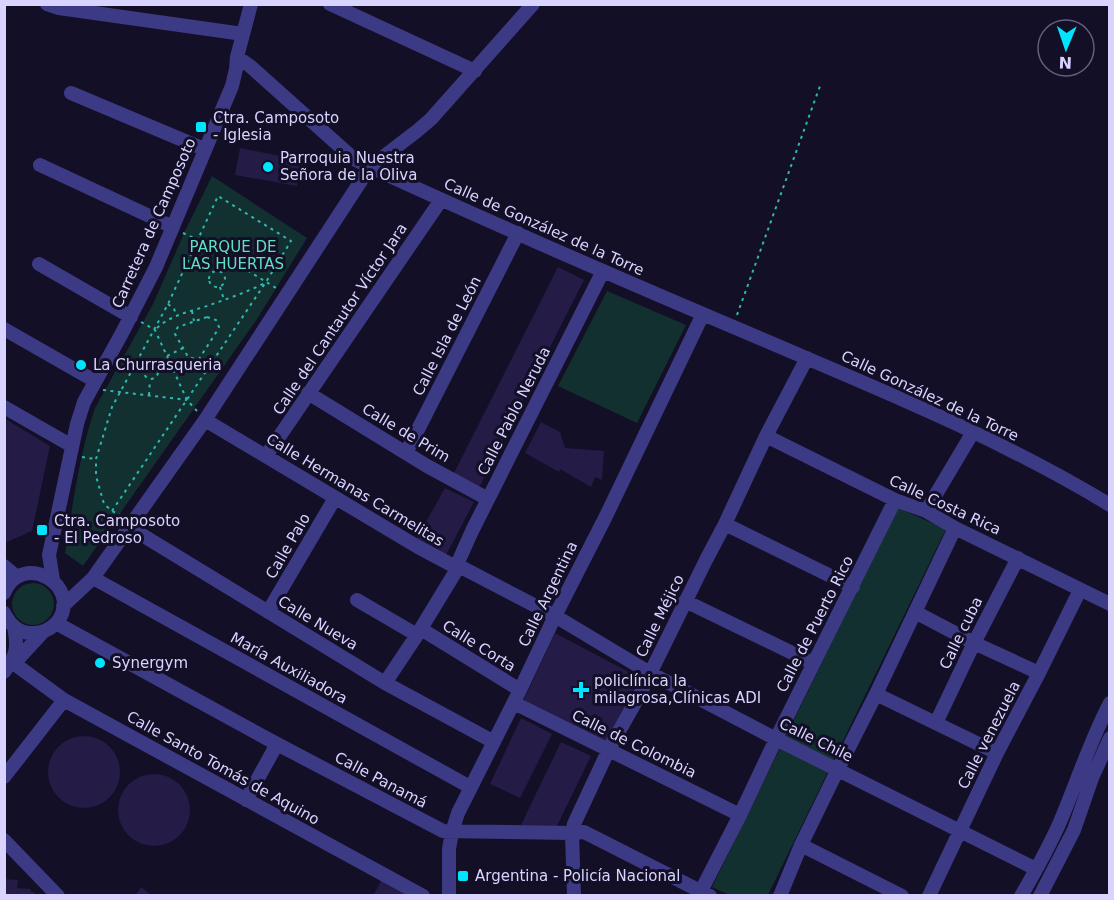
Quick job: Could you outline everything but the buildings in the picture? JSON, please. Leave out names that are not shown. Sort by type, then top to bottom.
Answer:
[{"type":"street","points":[[47,4],[243,34]]},
{"type":"street","name":"Carretera de Camposoto","points":[[35,573],[49,555],[77,424],[84,402],[156,267],[173,227],[232,86],[251,4]]},
{"type":"street","points":[[330,4],[475,71]]},
{"type":"street","points":[[8,667],[43,632],[56,623],[63,606],[93,578],[205,420],[369,167],[424,125],[475,71],[527,6]]},
{"type":"street","name":"Calle de González de la Torre","points":[[237,57],[354,159],[441,200],[733,327]]},
{"type":"street","points":[[71,93],[204,149]]},
{"type":"street","points":[[39,165],[173,227]]},
{"type":"street","name":"Calle del Cantautor Víctor Jara","points":[[266,456],[441,200]]},
{"type":"street","name":"Calle Isla de León","points":[[406,453],[518,233]]},
{"type":"street","points":[[39,264],[131,316]]},
{"type":"street","name":"Calle Pablo Neruda","points":[[386,683],[459,566],[459,560],[488,499],[603,271]]},
{"type":"street","name":"Calle Argentina","points":[[449,896],[448,849],[458,813],[704,314]]},
{"type":"street","name":"Calle González de la Torre","points":[[733,327],[997,443],[1110,505]]},
{"type":"street","points":[[4,329],[94,383]]},
{"type":"street","name":"Calle Méjico","points":[[574,896],[572,833],[574,824],[609,749],[650,673],[725,524],[766,436],[807,358]]},
{"type":"street","name":"Calle de Prim","points":[[308,393],[406,453],[488,499]]},
{"type":"street","points":[[4,407],[72,446]]},
{"type":"street","name":"Calle Hermanas Carmelitas","points":[[205,420],[375,523],[450,564],[459,566],[555,616]]},
{"type":"street","points":[[926,511],[972,432]]},
{"type":"street","name":"Calle Costa Rica","points":[[766,436],[895,500],[926,511],[955,528],[1110,604]]},
{"type":"street","name":"Calle Palo","points":[[268,612],[335,498]]},
{"type":"street","name":"Calle de Puerto Rico","points":[[705,893],[776,739],[895,500]]},
{"type":"street","name":"Calle Nueva","points":[[131,524],[268,612],[386,683],[494,742]]},
{"type":"street","points":[[725,524],[853,587]]},
{"type":"street","points":[[780,896],[801,845],[955,528]]},
{"type":"street","name":"Carretera de Camposoto","points":[[49,555],[52,580],[63,596],[63,606]]},
{"type":"street","name":"Calle cuba","points":[[936,723],[1018,558]]},
{"type":"street","points":[[4,566],[17,577]]},
{"type":"street","points":[[4,593],[11,582],[26,574],[44,575],[52,580]]},
{"type":"street","name":"María Auxiliadora","points":[[93,578],[470,787]]},
{"type":"street","name":"Calle venezuela","points":[[929,896],[997,753],[1080,590]]},
{"type":"street","name":"Calle Corta","points":[[357,600],[419,632],[517,696]]},
{"type":"street","points":[[686,601],[813,663]]},
{"type":"street","points":[[915,612],[1039,673]]},
{"type":"street","points":[[4,613],[14,627],[27,633],[43,632]]},
{"type":"street","name":"Calle Chile","points":[[555,616],[650,673],[776,739],[1036,869]]},
{"type":"street","name":"Calle Panamá","points":[[56,623],[277,744],[443,831],[584,832],[705,893]]},
{"type":"street","points":[[8,667],[17,648],[14,627]]},
{"type":"street","name":"Calle Santo Tomás de Aquino","points":[[8,667],[64,700],[423,896]]},
{"type":"street","points":[[876,694],[997,753]]},
{"type":"street","name":"Calle de Colombia","points":[[517,696],[609,749],[740,815]]},
{"type":"street","points":[[4,777],[64,700]]},
{"type":"street","points":[[1021,896],[1059,823],[1095,733],[1110,703]]},
{"type":"street","points":[[1040,896],[1074,830],[1092,778],[1110,738]]},
{"type":"street","points":[[246,800],[277,744]]},
{"type":"street","points":[[4,840],[58,896]]},
{"type":"street","points":[[801,845],[902,896]]},
{"type":"path","points":[[733,327],[820,86]]},
{"type":"path","points":[[112,511],[266,282],[291,241],[218,196],[155,330],[112,407],[96,459],[96,476],[104,504],[112,511],[131,524]]},
{"type":"path","points":[[173,227],[287,294]]},
{"type":"path","points":[[222,271],[230,261]]},
{"type":"path","points":[[220,287],[212,285],[209,275],[213,271],[222,271]]},
{"type":"path","points":[[220,287],[225,281],[222,271]]},
{"type":"path","points":[[155,330],[163,322],[249,291],[266,282]]},
{"type":"path","points":[[220,287],[224,300]]},
{"type":"path","points":[[168,304],[177,316]]},
{"type":"path","points":[[192,311],[194,321]]},
{"type":"path","points":[[207,317],[218,323],[218,331],[199,359],[190,358],[183,348],[175,334],[178,327],[207,317]]},
{"type":"path","points":[[155,330],[187,400],[205,420]]},
{"type":"path","points":[[156,367],[167,356],[183,348]]},
{"type":"path","points":[[150,380],[144,376],[144,369],[150,365],[156,367]]},
{"type":"path","points":[[150,380],[157,376],[156,367]]},
{"type":"path","points":[[149,396],[150,380]]},
{"type":"path","points":[[94,383],[101,389],[187,400]]},
{"type":"green space","name":"PARQUE DE LAS HUERTAS","points":[[212,176],[307,238],[257,319],[83,566],[65,553],[89,426],[95,408],[153,304]]},
{"type":"green space","points":[[607,291],[686,325],[637,423],[558,386]]},
{"type":"green space","points":[[898,508],[946,529],[768,895],[729,895],[712,887]]},
{"type":"green space","points":[[33,583],[41,584],[48,589],[53,596],[53,612],[48,619],[41,624],[33,625],[25,624],[18,619],[13,612],[12,604],[13,596],[18,589],[25,584]]},
{"type":"place","name":"Ctra. Camposoto - Iglesia","points":[[201,127]]},
{"type":"place","name":"Parroquia Nuestra Señora de la Oliva","points":[[268,167]]},
{"type":"place","name":"La Churrasqueria","points":[[81,365]]},
{"type":"place","name":"Ctra. Camposoto - El Pedroso","points":[[42,530]]},
{"type":"place","name":"Synergym","points":[[100,663]]},
{"type":"place","name":"policlínica la milagrosa,Clínicas ADI","points":[[581,690]]},
{"type":"place","name":"Argentina - Policía Nacional","points":[[463,876]]}]
